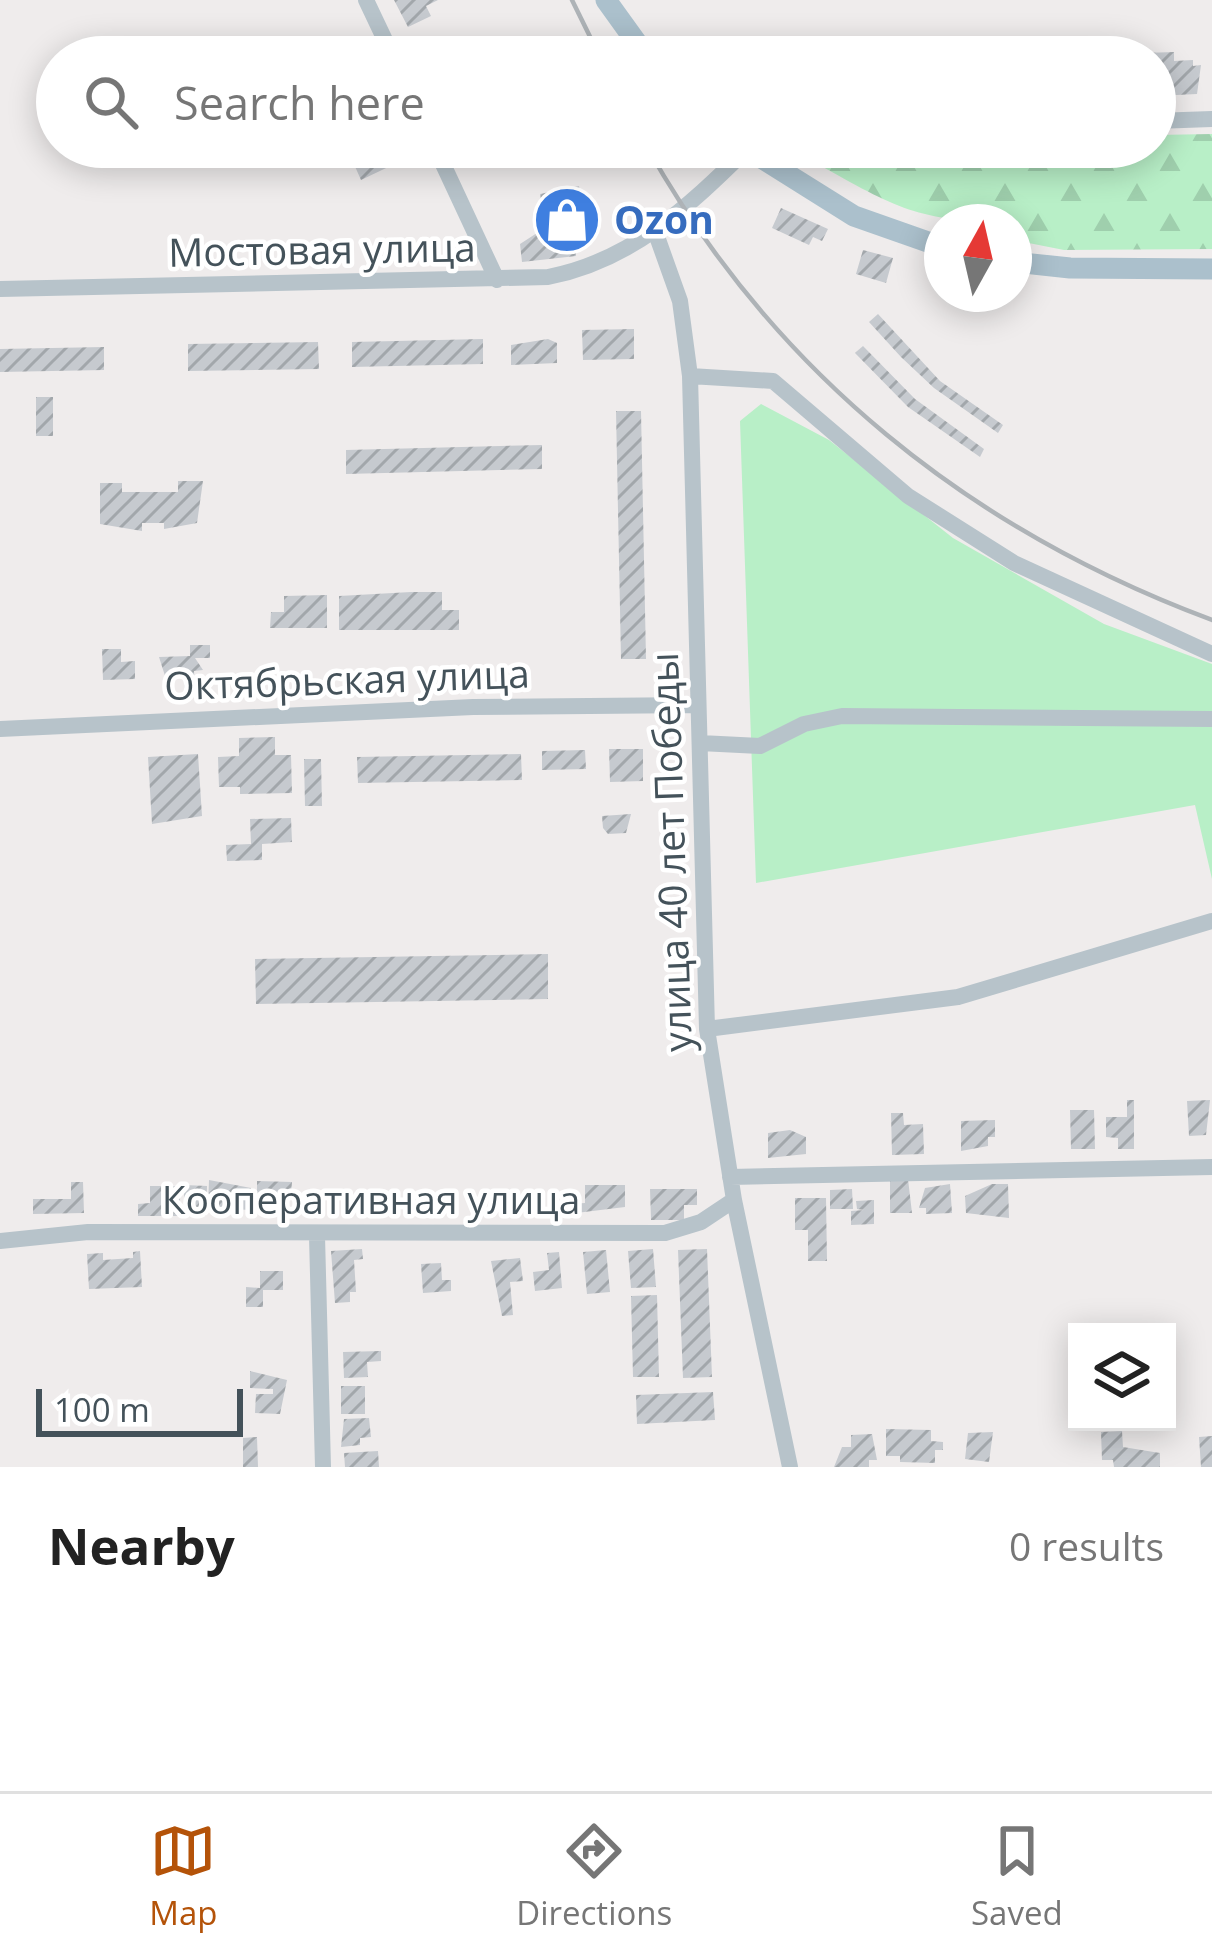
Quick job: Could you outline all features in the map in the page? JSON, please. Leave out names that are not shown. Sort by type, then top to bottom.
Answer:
[{"type":"main road","points":[[606,0],[632,36]]},
{"type":"main road","points":[[778,168],[854,216],[924,241]]},
{"type":"main road","points":[[1032,264],[1212,269]]},
{"type":"street","points":[[366,0],[383,36]]},
{"type":"street","points":[[1176,120],[1212,119]]},
{"type":"street","points":[[445,168],[497,280]]},
{"type":"street","name":"Мостовая улица","points":[[0,289],[497,280],[588,269],[655,231],[724,168]]},
{"type":"street","name":"улица 40 лет Победы","points":[[655,231],[676,282],[690,376],[707,1029],[734,1200],[790,1467]]},
{"type":"street","points":[[690,376],[773,381],[908,496],[1014,563],[1212,654]]},
{"type":"street","name":"Октябрьская улица","points":[[0,729],[473,707],[698,705]]},
{"type":"street","points":[[700,743],[760,746],[804,724],[842,716],[1212,719]]},
{"type":"street","points":[[707,1029],[958,997],[1212,921]]},
{"type":"street","points":[[730,1177],[1212,1167]]},
{"type":"street","name":"Кооперативная улица","points":[[0,1240],[88,1232],[317,1236],[665,1233],[700,1222],[734,1200]]},
{"type":"street","points":[[317,1236],[323,1467]]},
{"type":"green space","points":[[1212,134],[1212,249],[1064,250],[1032,244],[1032,204],[924,204],[924,213],[894,204],[825,168],[1176,168],[1176,135]]},
{"type":"green space","points":[[761,404],[829,440],[953,538],[1104,624],[1212,664],[1212,879],[1195,805],[756,883],[740,421]]},
{"type":"building","points":[[394,0],[438,0],[426,6],[431,16],[408,27]]},
{"type":"building","points":[[1193,60],[1193,66],[1201,65],[1197,94],[1176,95],[1176,61]]},
{"type":"building","points":[[356,168],[386,168],[361,180]]},
{"type":"building","points":[[579,186],[585,220],[562,224],[560,212],[544,215],[540,194]]},
{"type":"building","points":[[781,208],[828,229],[822,241],[813,237],[809,245],[772,228]]},
{"type":"building","points":[[537,233],[541,243],[575,240],[576,256],[522,262],[520,244]]},
{"type":"building","points":[[863,250],[893,258],[886,283],[856,274]]},
{"type":"building","points":[[878,314],[940,381],[1003,425],[998,433],[934,388],[901,357],[869,322]]},
{"type":"building","points":[[634,329],[634,359],[583,360],[582,330]]},
{"type":"building","points":[[483,339],[483,364],[352,367],[352,342]]},
{"type":"building","points":[[548,339],[557,343],[557,363],[511,365],[511,345]]},
{"type":"building","points":[[318,342],[319,369],[188,371],[188,344]]},
{"type":"building","points":[[863,346],[915,399],[984,449],[980,457],[908,407],[855,353]]},
{"type":"building","points":[[104,347],[104,370],[0,372],[0,349]]},
{"type":"building","points":[[36,397],[53,397],[53,436],[36,436]]},
{"type":"building","points":[[616,411],[641,411],[646,659],[621,659]]},
{"type":"building","points":[[542,445],[542,469],[346,474],[346,450]]},
{"type":"building","points":[[178,481],[203,481],[197,523],[164,529],[164,523],[142,523],[142,531],[100,524],[100,483],[122,483],[122,492],[178,492]]},
{"type":"building","points":[[442,592],[442,610],[459,610],[459,630],[339,630],[339,596]]},
{"type":"building","points":[[327,595],[327,628],[270,628],[271,612],[284,612],[284,596]]},
{"type":"building","points":[[190,645],[210,645],[210,658],[195,658],[203,670],[194,671],[195,688],[184,689],[184,678],[166,679],[159,657],[190,656]]},
{"type":"building","points":[[102,649],[121,649],[121,662],[135,661],[135,679],[103,680]]},
{"type":"building","points":[[275,737],[275,755],[291,755],[292,793],[240,794],[240,787],[219,787],[218,757],[239,756],[239,738]]},
{"type":"building","points":[[609,749],[643,749],[643,781],[610,782]]},
{"type":"building","points":[[585,750],[586,769],[542,770],[542,751]]},
{"type":"building","points":[[198,754],[202,816],[152,824],[148,757]]},
{"type":"building","points":[[521,754],[522,780],[358,783],[357,757]]},
{"type":"building","points":[[304,759],[321,759],[322,806],[305,806]]},
{"type":"building","points":[[631,814],[626,833],[608,834],[603,828],[602,816]]},
{"type":"building","points":[[291,818],[292,842],[262,844],[262,860],[227,861],[226,845],[251,844],[250,819]]},
{"type":"building","points":[[548,954],[548,999],[256,1004],[255,959]]},
{"type":"building","points":[[1127,1100],[1134,1100],[1134,1149],[1118,1149],[1118,1138],[1106,1137],[1106,1117],[1127,1117]]},
{"type":"building","points":[[1210,1100],[1206,1135],[1189,1136],[1187,1101]]},
{"type":"building","points":[[1070,1110],[1094,1110],[1095,1149],[1071,1149]]},
{"type":"building","points":[[891,1113],[903,1113],[904,1125],[923,1124],[924,1154],[892,1155]]},
{"type":"building","points":[[995,1120],[995,1137],[988,1137],[988,1146],[961,1151],[961,1121]]},
{"type":"building","points":[[790,1130],[806,1137],[806,1154],[768,1158],[768,1133]]},
{"type":"building","points":[[890,1179],[908,1179],[912,1213],[890,1213]]},
{"type":"building","points":[[209,1180],[251,1188],[251,1210],[208,1208]]},
{"type":"building","points":[[257,1181],[292,1182],[291,1194],[281,1194],[281,1210],[257,1209]]},
{"type":"building","points":[[71,1182],[83,1182],[84,1213],[33,1214],[33,1199],[71,1199]]},
{"type":"building","points":[[950,1184],[952,1213],[926,1214],[926,1208],[919,1208],[925,1188]]},
{"type":"building","points":[[992,1184],[1008,1184],[1009,1218],[966,1213],[965,1196]]},
{"type":"building","points":[[184,1185],[207,1186],[206,1216],[184,1216]]},
{"type":"building","points":[[585,1185],[625,1185],[625,1207],[568,1214],[568,1204],[585,1203]]},
{"type":"building","points":[[150,1186],[180,1186],[180,1216],[138,1216],[138,1204],[150,1203]]},
{"type":"building","points":[[650,1189],[697,1189],[697,1205],[684,1205],[684,1220],[651,1220]]},
{"type":"building","points":[[852,1189],[853,1209],[830,1209],[830,1190]]},
{"type":"building","points":[[795,1198],[826,1198],[827,1261],[808,1261],[808,1230],[795,1230]]},
{"type":"building","points":[[874,1200],[874,1224],[851,1225],[851,1211],[864,1210],[857,1209],[856,1201]]},
{"type":"building","points":[[362,1249],[363,1259],[354,1260],[356,1292],[350,1292],[350,1302],[335,1303],[331,1251]]},
{"type":"building","points":[[653,1249],[656,1287],[631,1288],[628,1251]]},
{"type":"building","points":[[707,1249],[712,1377],[683,1378],[678,1250]]},
{"type":"building","points":[[606,1250],[610,1292],[587,1294],[583,1252]]},
{"type":"building","points":[[140,1251],[142,1287],[89,1289],[87,1254],[103,1253],[103,1260],[133,1258],[133,1252]]},
{"type":"building","points":[[559,1252],[562,1288],[535,1291],[533,1272],[549,1270],[547,1253]]},
{"type":"building","points":[[520,1258],[523,1281],[510,1282],[513,1315],[502,1316],[491,1261]]},
{"type":"building","points":[[441,1263],[442,1280],[451,1280],[451,1291],[423,1293],[421,1264]]},
{"type":"building","points":[[260,1271],[283,1271],[283,1290],[263,1290],[263,1307],[246,1307],[246,1287],[260,1288]]},
{"type":"building","points":[[657,1295],[659,1377],[633,1377],[631,1296]]},
{"type":"building","points":[[381,1351],[381,1361],[367,1362],[368,1377],[344,1378],[343,1352]]},
{"type":"building","points":[[250,1371],[287,1380],[280,1414],[255,1413],[256,1394],[273,1394],[273,1389],[250,1388]]},
{"type":"building","points":[[341,1386],[365,1386],[365,1414],[341,1414]]},
{"type":"building","points":[[713,1392],[715,1420],[637,1424],[636,1395]]},
{"type":"building","points":[[369,1418],[371,1437],[360,1438],[360,1445],[341,1447],[344,1419]]},
{"type":"building","points":[[886,1429],[931,1430],[931,1441],[943,1442],[943,1450],[935,1450],[935,1463],[900,1462],[900,1456],[886,1456]]},
{"type":"building","points":[[1122,1431],[1123,1447],[1160,1453],[1160,1467],[1114,1467],[1113,1460],[1102,1460],[1101,1432]]},
{"type":"building","points":[[993,1432],[989,1462],[965,1459],[968,1433]]},
{"type":"building","points":[[872,1434],[877,1460],[869,1460],[869,1467],[834,1467],[842,1447],[851,1447],[851,1435]]},
{"type":"building","points":[[1212,1436],[1212,1467],[1201,1467],[1199,1437]]},
{"type":"building","points":[[257,1437],[258,1467],[243,1467],[243,1438]]},
{"type":"building","points":[[378,1451],[379,1467],[345,1467],[344,1453]]},
{"type":"railway","points":[[572,0],[590,36]]},
{"type":"railway","points":[[660,168],[698,229],[755,304],[818,372],[886,434],[960,490],[1039,540],[1123,583],[1212,620]]},
{"type":"place","name":"Ozon","points":[[567,220]]}]
